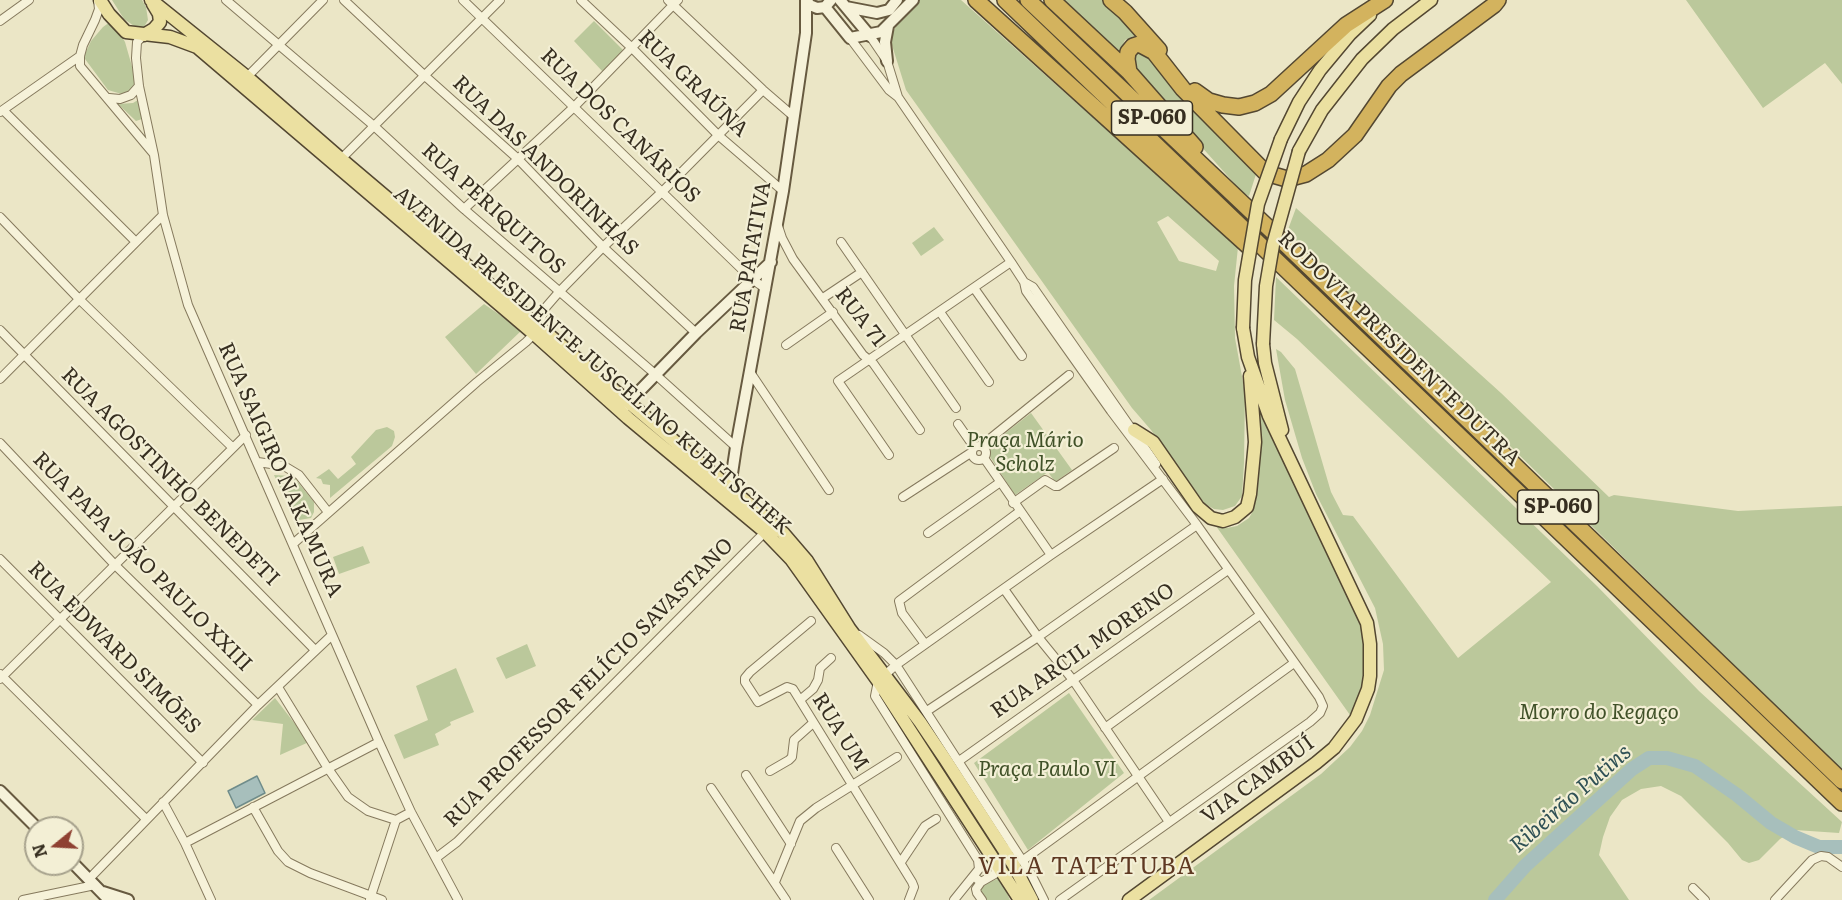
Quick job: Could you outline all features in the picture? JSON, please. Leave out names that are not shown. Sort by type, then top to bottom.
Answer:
[{"type":"highway","points":[[976,0],[1203,207],[1400,378]]},
{"type":"highway","name":"RODOVIA PRESIDENTE DUTRA","points":[[1005,0],[1842,803]]},
{"type":"highway","name":"RODOVIA PRESIDENTE DUTRA","points":[[1028,0],[1276,235],[1842,781]]},
{"type":"highway","points":[[1052,0],[1130,72],[1276,235]]},
{"type":"highway","points":[[1111,0],[1125,12],[1196,91],[1209,101],[1239,107],[1255,103],[1271,94],[1346,25],[1385,0]]},
{"type":"highway","points":[[1130,72],[1127,59],[1132,46],[1139,44],[1154,52],[1183,89],[1266,173],[1287,179],[1306,174],[1328,160],[1355,135],[1389,86],[1401,74],[1498,0]]},
{"type":"main road","name":"AVENIDA PRESIDENTE JUSCELINO KUBITSCHEK","points":[[99,0],[126,32],[170,38],[197,48],[536,329],[628,400],[730,487],[769,528],[881,678],[920,722],[972,790],[1008,848],[1032,900]]},
{"type":"main road","name":"AVENIDA PRESIDENTE JUSCELINO KUBITSCHEK","points":[[151,0],[247,77],[536,329],[620,411],[769,528],[807,561],[1020,900]]},
{"type":"main road","points":[[144,35],[160,22],[159,14],[151,0]]},
{"type":"main road","points":[[806,0],[813,7],[826,5],[850,38],[870,36],[881,32],[913,0]]},
{"type":"main road","name":"RUA PATATIVA","points":[[730,487],[783,190],[792,115],[806,33],[806,0]]},
{"type":"main road","points":[[843,3],[877,13],[889,10],[897,0]]},
{"type":"main road","name":"VIA CAMBUÍ","points":[[1129,900],[1317,763],[1348,731],[1363,701],[1370,676],[1370,644],[1367,623],[1269,416],[1248,357],[1243,328],[1245,280],[1258,204],[1281,139],[1299,102],[1320,70],[1350,34],[1385,0]]},
{"type":"main road","name":"VIA CAMBUÍ","points":[[1291,463],[1263,344],[1266,286],[1273,245],[1299,151],[1322,110],[1362,59],[1393,29],[1431,0]]},
{"type":"main road","points":[[843,3],[870,36]]},
{"type":"main road","name":"RUA PATATIVA","points":[[806,33],[814,12],[826,5]]},
{"type":"main road","points":[[887,61],[885,42],[888,26]]},
{"type":"main road","points":[[620,411],[628,400],[752,279],[772,256]]},
{"type":"main road","points":[[1134,430],[1153,442],[1198,507],[1211,518],[1223,521],[1236,517],[1246,507],[1250,494],[1254,442],[1248,357]]},
{"type":"main road","points":[[0,791],[25,816]]},
{"type":"main road","points":[[84,874],[99,889],[128,900]]},
{"type":"street","points":[[0,21],[29,0]]},
{"type":"street","points":[[99,0],[95,20],[82,45],[80,66],[109,98],[154,155]]},
{"type":"street","name":"RUA PERIQUITOS","points":[[226,0],[374,126],[464,209],[736,447]]},
{"type":"street","points":[[247,77],[323,0]]},
{"type":"street","name":"RUA DAS ANDORINHAS","points":[[344,0],[518,159],[603,247],[696,333]]},
{"type":"street","name":"RUA DOS CANÁRIOS","points":[[463,0],[752,279],[766,289]]},
{"type":"street","points":[[341,159],[500,0]]},
{"type":"street","name":"RUA GRAÚNA","points":[[581,0],[718,135],[783,190]]},
{"type":"street","points":[[464,209],[574,107],[673,2],[763,90],[792,115]]},
{"type":"street","name":"RUA SAIGIRO NAKAMURA","points":[[144,35],[137,42],[139,86],[154,155],[163,215],[188,305],[411,812],[458,900]]},
{"type":"street","points":[[870,36],[887,61],[898,97]]},
{"type":"street","points":[[850,38],[898,97],[1011,262],[1024,282],[1026,291],[1197,525],[1322,702],[1322,710],[1310,722],[1060,900]]},
{"type":"street","points":[[80,56],[1,111],[136,242]]},
{"type":"street","points":[[63,68],[80,66]]},
{"type":"street","points":[[109,98],[120,99],[131,95],[139,86]]},
{"type":"street","points":[[294,543],[536,329],[546,308],[559,292],[763,90]]},
{"type":"street","points":[[130,126],[148,126]]},
{"type":"street","points":[[0,378],[163,215]]},
{"type":"street","points":[[0,217],[80,300],[232,447]]},
{"type":"street","name":"RUA 71","points":[[777,224],[793,259],[868,360],[873,363],[920,430]]},
{"type":"street","points":[[841,242],[956,408]]},
{"type":"street","points":[[772,256],[783,249],[793,259]]},
{"type":"street","points":[[889,455],[838,381],[1011,262]]},
{"type":"street","points":[[823,298],[862,272]]},
{"type":"street","points":[[1024,282],[1032,287],[1134,430],[1162,473],[1163,479]]},
{"type":"street","points":[[974,288],[1022,356]]},
{"type":"street","points":[[786,345],[833,312]]},
{"type":"street","points":[[940,312],[989,382]]},
{"type":"street","name":"RUA AGOSTINHO BENEDETI","points":[[0,330],[315,650]]},
{"type":"street","points":[[750,372],[829,490]]},
{"type":"street","points":[[903,497],[976,448],[1069,375]]},
{"type":"street","points":[[958,424],[976,448],[986,452],[984,458],[999,483],[1051,555]]},
{"type":"street","points":[[146,819],[1,676],[246,435]]},
{"type":"street","name":"RUA PAPA JOÃO PAULO XXIII","points":[[0,444],[115,565],[258,705]]},
{"type":"street","points":[[976,448],[972,457],[976,460],[984,458]]},
{"type":"street","points":[[1013,503],[1045,480],[1059,486],[1114,448]]},
{"type":"street","points":[[258,462],[284,466],[299,475],[328,512]]},
{"type":"street","points":[[954,900],[979,869],[978,860],[968,841],[936,795],[903,753],[874,696],[881,678],[1051,555],[1163,479]]},
{"type":"street","points":[[928,533],[999,483]]},
{"type":"street","points":[[926,644],[900,608],[900,601],[1019,512]]},
{"type":"street","points":[[927,711],[1038,637],[1197,525]]},
{"type":"street","name":"RUA PROFESSOR FELÍCIO SAVASTANO","points":[[436,858],[457,842],[769,528]]},
{"type":"street","name":"RUA EDWARD SIMÕES","points":[[0,559],[203,763]]},
{"type":"street","name":"RUA ARCIL MORENO","points":[[959,761],[1228,570]]},
{"type":"street","points":[[1004,589],[1038,637],[1073,680],[1169,822]]},
{"type":"street","points":[[1105,728],[1260,615]]},
{"type":"street","name":"RUA UM","points":[[811,621],[745,678],[758,702],[788,687],[793,690],[901,862],[914,887],[909,900]]},
{"type":"street","points":[[849,628],[884,653],[896,665],[959,761],[972,790],[957,801],[936,795]]},
{"type":"street","points":[[23,900],[99,889],[146,819],[258,705],[332,635]]},
{"type":"street","points":[[800,700],[813,689],[818,680],[820,668],[831,658]]},
{"type":"street","points":[[1022,861],[1294,663]]},
{"type":"street","points":[[278,687],[348,797],[368,811],[396,820]]},
{"type":"street","points":[[770,771],[792,757],[794,740],[813,723]]},
{"type":"street","points":[[185,843],[379,741]]},
{"type":"street","points":[[775,882],[800,821],[816,808],[903,753]]},
{"type":"street","points":[[746,775],[791,844]]},
{"type":"street","points":[[711,788],[786,900]]},
{"type":"street","points":[[163,802],[211,900]]},
{"type":"street","points":[[253,807],[278,851],[288,862],[370,898],[382,900]]},
{"type":"street","points":[[370,898],[396,820],[411,812]]},
{"type":"street","points":[[901,862],[925,826],[936,819]]},
{"type":"street","points":[[836,848],[869,900]]},
{"type":"street","points":[[982,900],[976,889],[981,882],[994,874],[997,864],[1008,848],[1022,861],[1031,874],[1044,900]]},
{"type":"street","points":[[1775,900],[1812,860],[1828,856],[1842,867]]},
{"type":"street","points":[[974,876],[981,882]]},
{"type":"street","points":[[1693,888],[1705,900]]},
{"type":"green space","points":[[112,0],[142,0],[146,7],[148,20],[144,27],[140,30],[124,19]]},
{"type":"green space","points":[[918,0],[961,0],[1238,247],[1234,286],[1235,338],[1245,393],[1242,496],[1235,506],[1223,510],[1214,509],[1205,504],[1151,430],[1132,408],[906,90],[891,42],[896,26]],"holes":[[[1168,216],[1219,261],[1216,271],[1179,261],[1157,222]]]},
{"type":"green space","points":[[1061,0],[1110,0],[1136,35],[1125,40],[1119,54]]},
{"type":"green space","points":[[1686,0],[1842,0],[1842,84],[1825,63],[1763,108]]},
{"type":"green space","points":[[594,21],[625,52],[603,72],[574,41]]},
{"type":"green space","points":[[110,22],[117,28],[125,42],[137,84],[125,95],[108,90],[85,59],[91,41]]},
{"type":"green space","points":[[1139,44],[1258,168],[1249,196],[1243,193],[1181,124],[1129,72],[1128,52]]},
{"type":"green space","points":[[141,98],[145,118],[136,121],[118,104],[133,103]]},
{"type":"green space","points":[[1296,208],[1501,393],[1609,497],[1614,495],[1738,511],[1842,506],[1842,771],[1509,445],[1286,235]]},
{"type":"green space","points":[[934,227],[944,240],[921,256],[912,243]]},
{"type":"green space","name":"Morro do Regaço","points":[[1276,277],[1597,586],[1699,691],[1842,822],[1839,833],[1795,830],[1780,839],[1759,860],[1749,863],[1742,860],[1681,796],[1661,786],[1641,789],[1622,800],[1610,817],[1603,837],[1599,855],[1629,900],[1149,900],[1321,774],[1350,747],[1370,715],[1384,670],[1383,644],[1375,608],[1316,494],[1302,458],[1285,400],[1276,349],[1295,369],[1331,492],[1343,515],[1353,516],[1458,658],[1551,582],[1297,339],[1274,320]]},
{"type":"green space","points":[[484,304],[522,330],[476,374],[445,337]]},
{"type":"green space","points":[[1259,405],[1363,623],[1367,675],[1361,695],[1350,715],[1216,526],[1227,528],[1237,526],[1249,518],[1253,511],[1258,485]]},
{"type":"green space","name":"Praça Mário Scholz","points":[[1031,413],[1072,470],[1055,482],[1048,472],[1015,495],[985,449]]},
{"type":"green space","points":[[387,427],[394,431],[392,446],[330,498],[330,485],[323,484],[321,479],[316,478],[329,469],[338,479],[356,464],[351,457],[376,430]]},
{"type":"green space","points":[[274,475],[293,476],[314,502],[314,512],[311,518],[299,520],[293,515]]},
{"type":"green space","points":[[363,546],[370,563],[339,574],[333,557]]},
{"type":"green space","points":[[527,644],[536,666],[506,679],[496,658]]},
{"type":"green space","points":[[456,668],[474,712],[450,722],[451,725],[435,734],[439,745],[404,759],[394,735],[428,720],[416,686]]},
{"type":"green space","name":"Praça Paulo VI","points":[[1069,693],[1124,773],[1028,850],[974,763]]},
{"type":"green space","points":[[275,698],[309,742],[280,755],[283,724],[252,720]]},
{"type":"green space","points":[[1000,878],[1010,900],[982,900],[977,893],[984,884]]},
{"type":"water","points":[[257,776],[265,793],[236,808],[228,791]]},
{"type":"waterway","name":"Ribeirão Putins","points":[[1495,900],[1525,866],[1632,769],[1649,758],[1667,758],[1695,766],[1737,795],[1771,823],[1795,837],[1819,847],[1842,847]]},
{"type":"district","name":"VILA TATETUBA","points":[[1087,867]]}]
